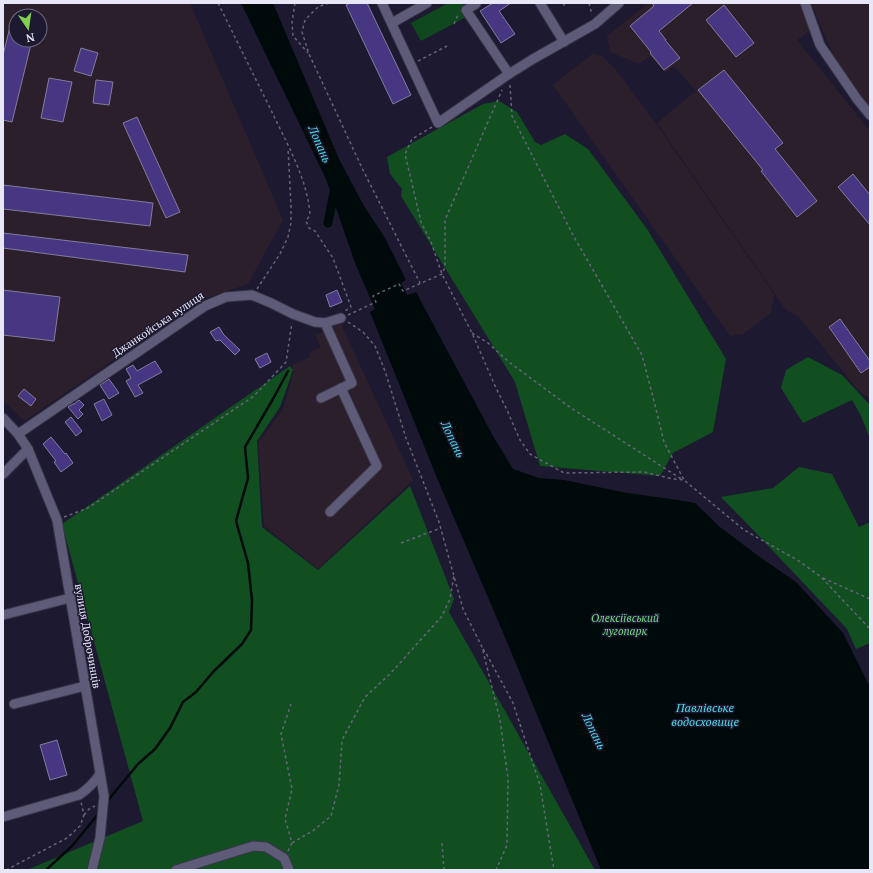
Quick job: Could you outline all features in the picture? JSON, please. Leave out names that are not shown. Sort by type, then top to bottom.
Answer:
[{"type":"street","points":[[382,3],[438,123],[509,74],[594,25],[619,3]]},
{"type":"street","points":[[392,23],[427,3]]},
{"type":"street","points":[[540,3],[564,42]]},
{"type":"street","points":[[805,3],[820,45],[857,99],[870,115]]},
{"type":"street","points":[[476,4],[466,10],[509,74]]},
{"type":"street","name":"Джанкойська вулиця","points":[[18,434],[205,306],[226,297],[252,295],[293,314],[314,322],[325,323]]},
{"type":"street","points":[[321,398],[352,383],[325,323],[341,318]]},
{"type":"street","points":[[330,512],[377,466],[341,388]]},
{"type":"street","name":"вулиця Доброчинців","points":[[3,418],[18,434],[28,449],[57,520],[104,796],[100,838],[92,870]]},
{"type":"street","points":[[3,474],[28,449]]},
{"type":"street","points":[[3,615],[70,598]]},
{"type":"street","points":[[14,704],[85,686]]},
{"type":"street","points":[[3,817],[79,795],[95,781],[100,774]]},
{"type":"street","points":[[176,870],[253,846],[266,847],[284,858],[290,870]]},
{"type":"path","points":[[218,3],[288,146],[305,187],[309,204],[310,215],[306,221],[309,228],[315,231],[333,258],[351,308],[338,314],[341,318],[363,332],[374,346],[385,371],[406,438],[441,528],[463,609],[482,647],[514,704],[540,785],[554,870]]},
{"type":"path","points":[[295,3],[292,22],[293,36],[309,54]]},
{"type":"path","points":[[329,3],[318,8],[305,20],[302,32],[309,54],[363,170],[420,284]]},
{"type":"path","points":[[563,3],[566,8]]},
{"type":"path","points":[[589,3],[594,25]]},
{"type":"path","points":[[411,65],[447,46]]},
{"type":"path","points":[[509,74],[512,116],[574,237],[642,355],[664,442],[684,480]]},
{"type":"path","points":[[356,312],[376,302],[373,296],[399,284],[403,291],[442,274],[445,267],[445,220],[502,89]]},
{"type":"path","points":[[438,123],[412,140],[405,154],[421,222],[442,274],[472,333],[520,440],[530,454],[564,473],[644,472],[684,480]]},
{"type":"path","points":[[252,295],[280,254],[288,237],[291,223],[291,206],[288,146]]},
{"type":"path","points":[[57,520],[88,508],[254,396],[286,362],[293,314]]},
{"type":"path","points":[[472,333],[488,343],[509,362],[571,408],[684,480],[744,530],[799,561],[821,577],[870,629]]},
{"type":"path","points":[[401,543],[441,528]]},
{"type":"path","points":[[284,858],[292,843],[314,830],[331,816],[339,785],[342,740],[365,697],[390,674],[442,616],[450,599],[454,574]]},
{"type":"path","points":[[821,577],[859,595],[870,598]]},
{"type":"path","points":[[482,647],[500,720],[508,779],[507,845],[496,870]]},
{"type":"path","points":[[291,704],[281,734],[292,789],[285,819],[292,843]]},
{"type":"path","points":[[79,795],[84,815]]},
{"type":"path","points":[[6,870],[66,838],[80,826],[84,815],[89,809],[96,805],[104,804]]},
{"type":"path","points":[[442,843],[444,870]]},
{"type":"shaded area","points":[[3,3],[190,3],[283,220],[248,284],[203,299],[24,421],[3,400]]},
{"type":"shaded area","points":[[649,3],[799,3],[810,31],[797,40],[870,131],[870,399],[857,389],[798,316],[786,310],[657,123],[696,91],[674,66],[665,73],[650,56],[639,64],[610,52],[607,36]]},
{"type":"shaded area","points":[[811,3],[867,3],[870,6],[870,110],[857,94],[835,59]]},
{"type":"shaded area","points":[[592,54],[602,56],[617,71],[659,128],[774,294],[771,313],[743,334],[730,336],[553,85]]},
{"type":"shaded area","points":[[341,324],[413,480],[318,569],[264,526],[258,443],[283,409],[294,371],[292,365],[310,357],[309,353],[321,347],[315,335]]},
{"type":"green space","points":[[448,3],[463,3],[470,15],[421,41],[411,23]]},
{"type":"green space","points":[[499,101],[517,112],[535,142],[541,145],[565,134],[588,149],[647,229],[726,359],[713,432],[673,453],[660,476],[540,466],[515,382],[401,196],[402,189],[390,174],[387,157],[483,104]]},
{"type":"green space","points":[[808,357],[842,375],[870,405],[870,438],[860,414],[852,400],[803,423],[781,388],[786,370]]},
{"type":"green space","points":[[290,366],[293,370],[280,407],[257,441],[262,527],[318,570],[410,486],[454,599],[449,612],[595,870],[27,870],[143,821],[62,524]]},
{"type":"green space","points":[[799,467],[832,474],[859,527],[870,522],[870,643],[856,649],[847,629],[721,497],[773,488]]},
{"type":"water","name":"Павлівське водосховище","points":[[241,3],[273,3],[339,159],[364,206],[385,238],[406,280],[401,283],[407,295],[416,292],[493,436],[513,469],[539,478],[564,480],[627,493],[695,503],[720,527],[796,582],[843,633],[870,687],[870,870],[601,870],[507,642],[437,478],[370,312],[375,309],[355,263],[326,179]]},
{"type":"building","points":[[350,3],[367,3],[411,95],[393,104],[346,5]]},
{"type":"building","points":[[493,3],[511,3],[499,11],[515,34],[501,43],[480,11]]},
{"type":"building","points":[[652,3],[693,3],[659,31],[680,58],[664,70],[630,26],[654,6]]},
{"type":"building","points":[[724,5],[754,43],[736,57],[706,20]]},
{"type":"building","points":[[8,35],[8,48],[30,48],[12,122],[3,120],[3,55]]},
{"type":"building","points":[[81,48],[98,53],[91,76],[74,71]]},
{"type":"building","points":[[724,70],[783,143],[775,149],[817,201],[797,217],[761,171],[763,170],[698,90]]},
{"type":"building","points":[[49,78],[72,82],[63,122],[41,118]]},
{"type":"building","points":[[96,80],[113,82],[109,105],[93,103]]},
{"type":"building","points":[[137,117],[180,212],[166,218],[123,123]]},
{"type":"building","points":[[853,174],[870,195],[870,225],[838,187]]},
{"type":"building","points":[[3,185],[153,203],[150,226],[3,209]]},
{"type":"building","points":[[3,233],[188,255],[185,272],[3,248]]},
{"type":"building","points":[[3,290],[60,297],[54,341],[3,335]]},
{"type":"building","points":[[337,290],[342,302],[330,307],[326,295]]},
{"type":"building","points":[[840,319],[870,361],[870,367],[861,373],[829,327]]},
{"type":"building","points":[[219,327],[224,335],[240,350],[235,355],[220,340],[216,341],[210,332]]},
{"type":"building","points":[[267,353],[271,362],[260,368],[255,359]]},
{"type":"building","points":[[155,361],[162,372],[138,385],[143,393],[135,397],[126,381],[131,378],[126,369],[133,365],[137,371]]},
{"type":"building","points":[[109,379],[119,393],[109,399],[100,385]]},
{"type":"building","points":[[24,389],[36,399],[31,406],[18,396]]},
{"type":"building","points":[[104,399],[112,415],[102,421],[94,404]]},
{"type":"building","points":[[79,400],[84,405],[79,410],[83,414],[78,419],[68,407]]},
{"type":"building","points":[[71,417],[82,431],[76,436],[65,422]]},
{"type":"building","points":[[51,437],[73,463],[61,472],[54,462],[56,461],[43,444]]},
{"type":"building","points":[[57,740],[67,775],[50,780],[40,745]]},
{"type":"waterway","points":[[328,223],[335,187]]},
{"type":"waterway","points":[[109,799],[138,764],[155,749],[170,728],[183,702],[196,692],[214,671],[242,644],[251,630],[252,600],[248,563],[236,521],[248,478],[245,447],[288,371]]},
{"type":"waterway","points":[[46,870],[72,846],[99,813]]},
{"type":"water label","name":"Лопань","points":[[320,144]]},
{"type":"water label","name":"Лопань","points":[[453,439]]},
{"type":"water label","name":"Лопань","points":[[594,731]]},
{"type":"park label","name":"Олексіївський лугопарк","points":[[625,624]]}]
